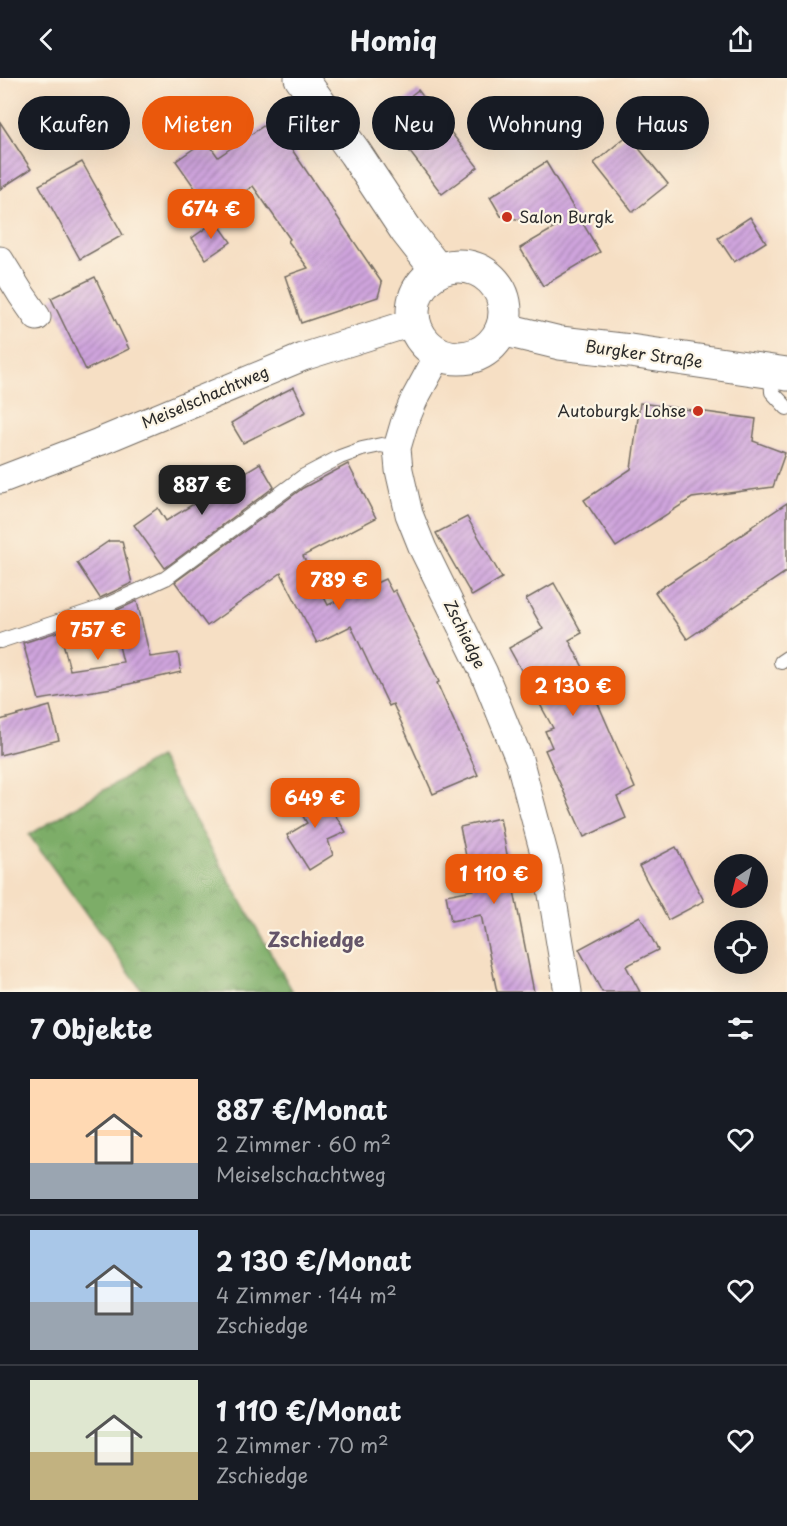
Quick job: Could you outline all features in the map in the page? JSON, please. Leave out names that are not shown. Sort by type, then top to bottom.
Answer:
[{"type":"main road","points":[[301,78],[355,153],[405,230],[438,271]]},
{"type":"main road","points":[[453,266],[469,267],[484,273],[495,284],[503,298],[505,314],[502,329],[496,340],[476,356],[451,358],[439,354],[423,341],[414,322],[413,307],[417,291],[427,278],[438,271],[453,266]]},
{"type":"main road","name":"Burgker Straße","points":[[502,329],[560,343],[779,372]]},
{"type":"street","points":[[0,260],[37,317]]},
{"type":"street","name":"Meiselschachtweg","points":[[0,480],[99,442],[303,357],[414,322]]},
{"type":"street","name":"Zschiedge","points":[[439,354],[404,424],[397,448],[399,470],[412,521],[423,549],[484,673],[519,759],[547,864],[568,992]]},
{"type":"lane","points":[[779,372],[772,392],[787,408]]},
{"type":"lane","points":[[0,640],[100,608],[166,578],[304,476],[340,457],[362,449],[381,446],[397,448]]},
{"type":"green space","points":[[159,757],[293,992],[143,992],[29,835]]},
{"type":"building","points":[[418,90],[423,96],[410,96]]},
{"type":"building","points":[[0,122],[31,169],[0,189]]},
{"type":"building","points":[[266,124],[266,150],[292,150],[382,283],[378,297],[301,323],[285,276],[308,268],[253,186],[213,214],[176,161],[192,150],[213,150],[218,157],[228,150],[254,150],[254,132]]},
{"type":"building","points":[[455,137],[478,167],[442,194],[408,150],[455,150]]},
{"type":"building","points":[[616,145],[616,150],[640,150],[668,184],[633,212],[594,163]]},
{"type":"building","points":[[82,162],[123,235],[80,259],[39,185]]},
{"type":"building","points":[[546,162],[600,252],[543,286],[520,248],[556,227],[501,216],[490,197]]},
{"type":"building","points":[[750,217],[766,242],[734,262],[718,238]]},
{"type":"building","points":[[216,221],[231,242],[206,259],[192,238]]},
{"type":"building","points":[[95,277],[129,349],[86,370],[51,298]]},
{"type":"building","points":[[294,387],[306,412],[243,443],[231,423]]},
{"type":"building","points":[[640,403],[756,419],[753,441],[785,453],[773,487],[692,498],[616,547],[584,500],[631,469]]},
{"type":"building","points":[[260,463],[274,487],[165,568],[134,525],[158,508],[166,521]]},
{"type":"building","points":[[348,464],[376,518],[303,556],[328,605],[385,579],[392,592],[395,590],[439,682],[437,683],[478,775],[433,794],[393,704],[389,706],[351,626],[317,643],[281,573],[207,626],[175,582],[303,488]]},
{"type":"building","points":[[787,503],[787,571],[687,639],[655,592]]},
{"type":"building","points":[[467,517],[502,578],[472,596],[436,533]]},
{"type":"building","points":[[109,541],[122,541],[132,583],[100,598],[77,563]]},
{"type":"building","points":[[554,583],[582,633],[569,640],[591,683],[589,683],[635,788],[617,797],[626,818],[584,837],[545,750],[552,747],[545,731],[553,728],[509,648],[543,629],[526,599]]},
{"type":"building","points":[[137,601],[150,657],[178,653],[181,672],[112,688],[39,700],[23,643],[60,631],[70,670],[123,662],[111,613]]},
{"type":"building","points":[[50,706],[59,740],[0,755],[0,720]]},
{"type":"building","points":[[317,787],[346,832],[328,840],[333,855],[309,870],[287,835],[307,823],[294,801]]},
{"type":"building","points":[[500,818],[534,992],[497,992],[481,915],[451,921],[446,895],[473,890],[460,827]]},
{"type":"building","points":[[676,847],[704,901],[668,920],[639,866]]},
{"type":"building","points":[[640,916],[658,950],[626,966],[640,992],[602,992],[579,949]]},
{"type":"place","name":"Salon Burgk","points":[[507,217]]},
{"type":"place","name":"Autoburgk Lohse","points":[[698,411]]},
{"type":"district","name":"Zschiedge","points":[[316,940]]}]
